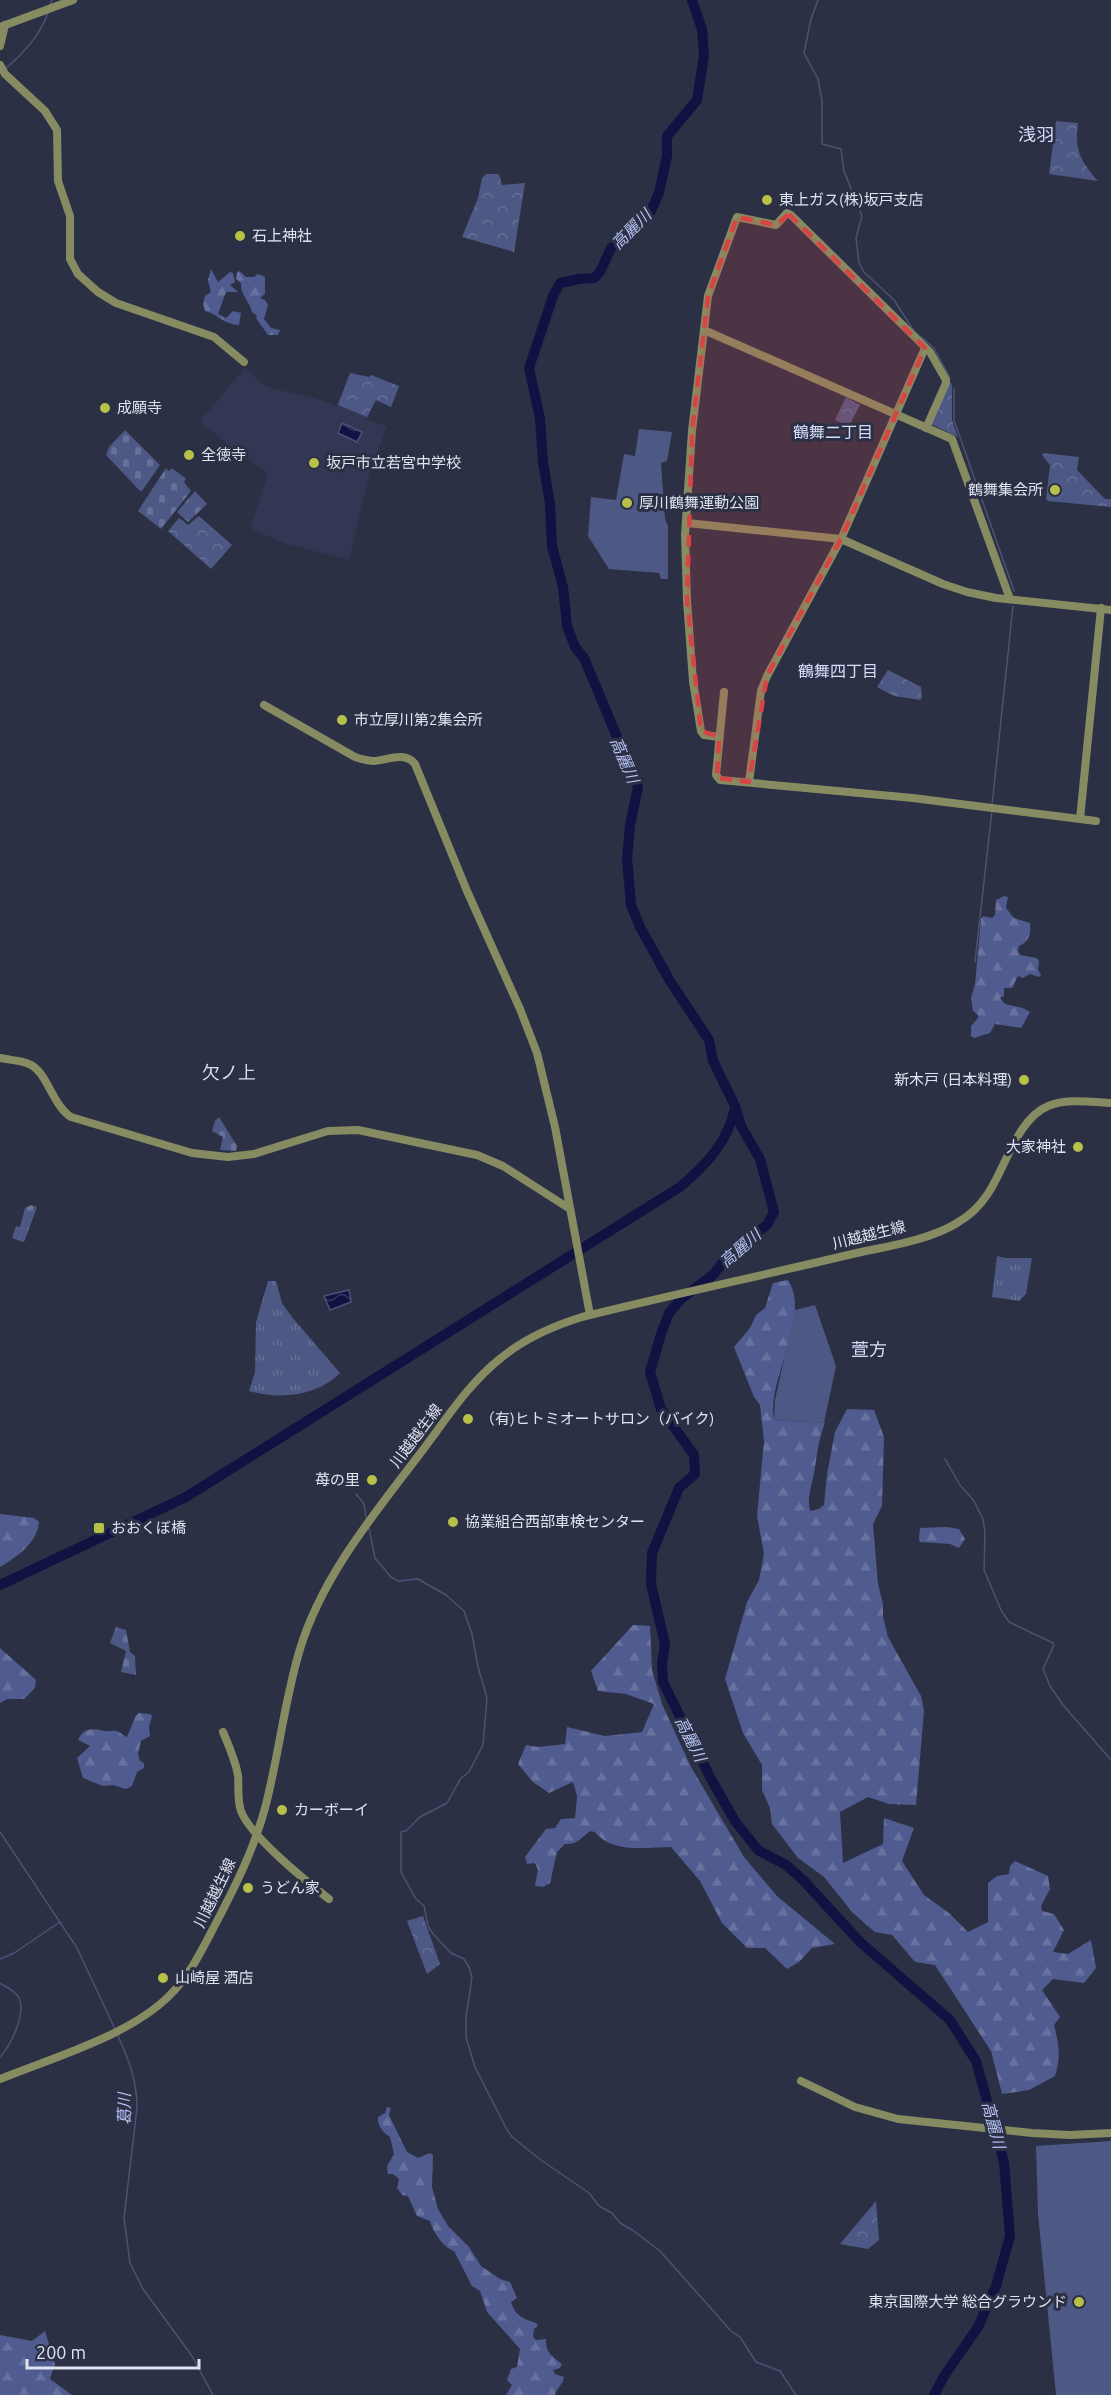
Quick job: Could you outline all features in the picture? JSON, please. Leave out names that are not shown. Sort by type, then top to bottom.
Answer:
[{"type":"street","points":[[0,46],[2,26],[73,0]]},
{"type":"street","points":[[2,68],[45,111],[57,130],[58,180],[70,216],[70,259],[78,274],[98,292],[116,303],[214,337],[244,362]]},
{"type":"street","points":[[720,737],[704,735],[693,681],[687,601],[687,523],[692,431],[708,296],[735,220],[739,217],[776,225],[789,214],[925,348],[946,380],[926,428]]},
{"type":"street","points":[[704,330],[950,438],[954,443],[1010,599]]},
{"type":"street","points":[[749,782],[761,691],[767,676],[841,539],[925,348]]},
{"type":"street","points":[[687,523],[841,539],[943,584],[967,592],[1111,610]]},
{"type":"street","points":[[1080,819],[1101,608]]},
{"type":"street","points":[[724,692],[716,776],[720,780],[946,802],[1096,821]]},
{"type":"street","points":[[264,705],[355,757],[371,761],[405,757],[411,759],[415,764],[537,1053],[555,1127],[590,1315]]},
{"type":"street","points":[[0,1059],[27,1063],[35,1068],[62,1110],[71,1117],[192,1153],[220,1157],[244,1156],[328,1131],[358,1130],[477,1155],[502,1166],[570,1209]]},
{"type":"street","name":"川越越生線","points":[[0,2079],[115,2031],[162,2002],[181,1983],[220,1916],[257,1834],[269,1790],[290,1684],[301,1645],[329,1583],[357,1537],[460,1400],[485,1372],[523,1342],[549,1328],[590,1315],[930,1234],[956,1224],[971,1214],[986,1197],[1019,1136],[1037,1113],[1048,1106],[1061,1103],[1111,1103]]},
{"type":"street","points":[[223,1732],[234,1758],[242,1814],[257,1834],[295,1871],[329,1899]]},
{"type":"street","points":[[801,2081],[855,2107],[908,2120],[1070,2135],[1111,2133]]},
{"type":"highlighted area","points":[[789,214],[925,348],[841,539],[767,676],[749,782],[717,778],[719,737],[701,731],[687,601],[692,431],[704,320],[708,296],[737,217],[776,225]]},
{"type":"shaded area","name":"坂戸市立若宮中学校","points":[[245,368],[262,384],[273,389],[315,398],[336,406],[350,373],[369,377],[371,375],[399,386],[391,407],[376,401],[367,419],[387,427],[370,471],[349,560],[284,543],[253,530],[251,526],[267,477],[266,472],[202,424],[201,420]]},
{"type":"green space","points":[[1056,121],[1078,123],[1077,140],[1080,155],[1098,181],[1049,174]]},
{"type":"green space","points":[[486,174],[499,174],[502,185],[525,183],[514,252],[462,237],[478,198],[482,178]]},
{"type":"green space","points":[[211,269],[218,282],[230,272],[233,273],[235,282],[230,285],[238,292],[226,292],[218,314],[226,318],[233,311],[241,313],[239,325],[228,323],[205,311],[203,303],[205,296],[211,292],[208,280]]},
{"type":"green space","points":[[239,271],[246,277],[254,277],[258,274],[265,277],[265,294],[260,298],[268,305],[264,319],[271,328],[280,330],[278,335],[268,335],[256,318],[257,316],[252,312],[242,291],[241,283],[236,279]]},
{"type":"green space","points":[[350,373],[369,377],[371,375],[399,386],[391,407],[376,400],[367,417],[338,405]]},
{"type":"green space","points":[[950,381],[952,420],[958,437],[931,424]]},
{"type":"green space","points":[[846,397],[860,405],[849,426],[835,420]]},
{"type":"green space","name":"厚川鶴舞運動公園","points":[[639,429],[672,432],[667,461],[661,463],[665,519],[668,526],[668,579],[661,579],[659,573],[609,569],[588,536],[591,497],[616,500],[624,454],[635,456]]},
{"type":"green space","points":[[125,430],[160,465],[142,491],[106,455],[109,447]]},
{"type":"green space","points":[[1043,453],[1079,457],[1077,470],[1105,499],[1111,499],[1111,507],[1048,501],[1046,499],[1050,465],[1042,455]]},
{"type":"green space","points":[[166,468],[169,471],[172,468],[186,479],[184,482],[191,491],[161,529],[138,511]]},
{"type":"green space","points":[[195,491],[207,504],[188,522],[177,512]]},
{"type":"green space","points":[[199,516],[232,545],[211,569],[168,531],[179,518],[188,525]]},
{"type":"green space","points":[[888,670],[921,687],[922,698],[920,700],[894,696],[877,687]]},
{"type":"green space","points":[[1004,896],[1008,897],[1006,908],[1014,918],[1030,923],[1029,937],[1019,946],[1018,951],[1020,955],[1037,958],[1041,975],[1039,977],[1030,974],[1023,978],[1018,976],[1012,988],[1004,988],[1004,996],[1000,998],[1005,1004],[1030,1012],[1021,1028],[995,1024],[990,1033],[974,1038],[971,1036],[971,1026],[978,1015],[973,1011],[971,998],[975,984],[981,919],[983,916],[992,918],[995,915],[996,900]]},
{"type":"green space","points":[[219,1117],[237,1146],[236,1151],[220,1150],[223,1137],[212,1131]]},
{"type":"green space","points":[[31,1205],[37,1207],[24,1242],[12,1238],[16,1226],[20,1227],[25,1208]]},
{"type":"green space","points":[[997,1256],[1032,1258],[1026,1294],[1019,1301],[992,1297]]},
{"type":"green space","points":[[788,1280],[794,1295],[795,1312],[776,1386],[773,1404],[774,1420],[825,1423],[819,1442],[810,1492],[810,1511],[824,1505],[835,1432],[847,1409],[874,1410],[884,1437],[882,1506],[873,1524],[883,1617],[888,1637],[921,1696],[924,1711],[916,1805],[889,1804],[868,1797],[840,1812],[843,1863],[883,1844],[884,1818],[914,1828],[902,1861],[924,1895],[949,1913],[968,1932],[988,1922],[988,1883],[997,1876],[1009,1874],[1010,1866],[1015,1861],[1048,1876],[1050,1889],[1041,1906],[1042,1911],[1054,1914],[1064,1930],[1053,1952],[1068,1954],[1091,1940],[1096,1968],[1084,1983],[1053,1979],[1042,1990],[1060,2017],[1054,2025],[1059,2057],[1055,2076],[1029,2090],[1002,2094],[991,2051],[935,1965],[915,1962],[892,1935],[875,1932],[853,1913],[824,1877],[798,1858],[772,1824],[770,1808],[762,1790],[762,1765],[743,1733],[725,1679],[747,1602],[759,1580],[764,1554],[757,1516],[764,1441],[760,1405],[754,1397],[734,1347],[750,1328],[756,1315],[765,1308],[773,1283]]},
{"type":"green space","points":[[268,1281],[276,1281],[282,1303],[340,1373],[321,1387],[298,1394],[285,1395],[249,1391],[255,1372],[256,1322]]},
{"type":"green space","points":[[815,1305],[836,1366],[824,1423],[774,1420],[775,1400],[795,1310]]},
{"type":"green space","points":[[0,1514],[34,1518],[39,1522],[31,1543],[0,1567]]},
{"type":"green space","points":[[920,1528],[959,1529],[965,1539],[959,1548],[950,1544],[920,1542]]},
{"type":"green space","points":[[633,1625],[650,1626],[652,1670],[662,1704],[691,1767],[744,1857],[777,1896],[835,1944],[812,1948],[799,1962],[787,1969],[765,1948],[747,1948],[722,1923],[700,1881],[671,1847],[630,1848],[611,1844],[590,1831],[576,1842],[565,1844],[557,1852],[550,1883],[543,1887],[535,1886],[538,1870],[535,1863],[527,1864],[525,1857],[546,1829],[555,1828],[561,1819],[575,1818],[577,1796],[573,1782],[549,1793],[533,1782],[518,1764],[526,1745],[538,1747],[565,1744],[567,1727],[605,1736],[642,1732],[654,1704],[626,1694],[598,1691],[591,1671]]},
{"type":"green space","points":[[116,1627],[126,1630],[130,1652],[135,1656],[136,1675],[121,1672],[126,1651],[110,1643]]},
{"type":"green space","points":[[0,1648],[36,1680],[35,1688],[24,1699],[7,1699],[0,1703]]},
{"type":"green space","points":[[139,1713],[152,1716],[149,1727],[150,1736],[141,1741],[138,1754],[140,1761],[144,1763],[144,1768],[137,1772],[132,1786],[126,1789],[113,1785],[103,1786],[83,1778],[77,1758],[90,1746],[78,1740],[80,1736],[92,1729],[115,1731],[127,1737]]},
{"type":"green space","points":[[423,1916],[440,1964],[427,1974],[407,1921]]},
{"type":"green space","points":[[387,2107],[391,2108],[389,2115],[407,2152],[418,2158],[430,2153],[433,2155],[432,2187],[438,2209],[448,2226],[469,2247],[481,2266],[500,2279],[510,2282],[517,2298],[511,2302],[515,2311],[536,2323],[538,2326],[534,2329],[533,2337],[536,2340],[546,2339],[548,2351],[562,2364],[560,2368],[553,2370],[555,2374],[564,2377],[555,2395],[506,2395],[512,2385],[507,2380],[511,2369],[517,2367],[520,2349],[487,2312],[480,2291],[472,2286],[454,2251],[439,2239],[430,2221],[417,2216],[408,2196],[402,2195],[397,2188],[399,2179],[393,2174],[388,2174],[387,2166],[394,2154],[390,2137],[378,2123],[378,2117],[385,2113]]},
{"type":"green space","name":"東京国際大学 総合グラウンド","points":[[1111,2141],[1111,2395],[1056,2395],[1038,2214],[1036,2146]]},
{"type":"green space","points":[[876,2201],[879,2240],[868,2249],[840,2244]]},
{"type":"green space","points":[[45,2331],[55,2364],[50,2379],[72,2395],[0,2395],[0,2335],[32,2341]]},
{"type":"water","points":[[342,423],[362,432],[357,442],[338,433]]},
{"type":"water","points":[[349,1290],[351,1302],[330,1310],[324,1296]]},
{"type":"waterway","name":"葛川","points":[[50,5],[52,0]]},
{"type":"waterway","name":"高麗川","points":[[692,0],[702,29],[704,56],[697,100],[667,136],[667,156],[659,193],[651,211],[641,224],[611,248],[600,272],[594,278],[560,283],[553,296],[529,368],[540,418],[543,462],[550,504],[552,546],[563,587],[567,626],[575,647],[584,658],[638,787],[630,825],[627,858],[631,905],[640,927],[670,981],[709,1040],[713,1061],[735,1106],[741,1126],[760,1159],[774,1212],[767,1225],[741,1244],[725,1259],[713,1275],[681,1299],[669,1313],[661,1334],[650,1372],[661,1409],[694,1455],[695,1474],[679,1488],[652,1553],[651,1584],[665,1644],[662,1663],[663,1682],[710,1777],[735,1821],[758,1850],[786,1865],[804,1881],[860,1942],[950,2020],[976,2061],[1004,2162],[1010,2236],[996,2286],[978,2327],[944,2376],[934,2395]]},
{"type":"waterway","points":[[818,0],[811,19],[804,53],[818,79],[822,101],[822,144],[841,149],[844,171],[862,216],[856,238],[859,263],[864,272],[894,300],[914,331],[934,348],[950,378]]},
{"type":"waterway","name":"葛川","points":[[6,68],[31,43],[48,13]]},
{"type":"waterway","points":[[954,388],[954,420],[1014,591]]},
{"type":"waterway","points":[[992,806],[1013,606]]},
{"type":"waterway","points":[[975,962],[992,810]]},
{"type":"waterway","points":[[0,1585],[186,1497],[680,1187],[715,1152],[727,1132],[735,1108]]},
{"type":"waterway","points":[[945,1459],[960,1485],[974,1501],[983,1519],[984,1570],[1001,1610],[1009,1622],[1053,1643],[1043,1669],[1050,1686],[1063,1705],[1111,1760]]},
{"type":"waterway","points":[[356,1494],[364,1504],[366,1518]]},
{"type":"waterway","points":[[369,1528],[375,1558],[391,1577],[398,1581],[418,1579],[446,1595],[464,1611],[472,1634],[487,1698],[483,1745],[469,1772],[461,1778],[447,1803],[420,1817],[406,1831],[401,1832],[401,1872],[416,1899],[424,1906],[428,1926],[451,1953],[464,1959],[469,1967],[472,1978],[466,2017],[466,2037],[475,2067],[512,2137],[589,2193],[599,2206],[612,2213],[620,2223],[660,2251],[731,2331],[740,2337],[756,2362],[780,2371],[796,2395]]},
{"type":"waterway","name":"葛川","points":[[0,1832],[77,1948],[115,2029]]},
{"type":"waterway","points":[[0,1959],[14,1953],[60,1922]]},
{"type":"waterway","points":[[0,1983],[16,1993],[21,2005],[16,2029],[9,2045],[0,2057]]},
{"type":"waterway","name":"葛川","points":[[118,2036],[132,2071],[137,2098],[124,2218],[130,2263],[143,2289],[192,2356],[213,2395]]},
{"type":"place","name":"東上ガス(株)坂戸支店","points":[[767,200]]},
{"type":"place","name":"石上神社","points":[[240,236]]},
{"type":"place","name":"成願寺","points":[[105,408]]},
{"type":"place","name":"全徳寺","points":[[189,455]]},
{"type":"place","name":"坂戸市立若宮中学校","points":[[314,463]]},
{"type":"place","name":"鶴舞集会所","points":[[1055,490]]},
{"type":"place","name":"厚川鶴舞運動公園","points":[[627,503]]},
{"type":"place","name":"市立厚川第2集会所","points":[[342,720]]},
{"type":"place","name":"新木戸 (日本料理)","points":[[1024,1080]]},
{"type":"place","name":"大家神社","points":[[1078,1147]]},
{"type":"place","name":"（有)ヒトミオートサロン（バイク)","points":[[468,1419]]},
{"type":"place","name":"苺の里","points":[[372,1480]]},
{"type":"place","name":"協業組合西部車検センター","points":[[453,1522]]},
{"type":"place","name":"おおくぼ橋","points":[[99,1528]]},
{"type":"place","name":"カーボーイ","points":[[282,1810]]},
{"type":"place","name":"うどん家","points":[[248,1888]]},
{"type":"place","name":"山崎屋 酒店","points":[[163,1978]]},
{"type":"place","name":"東京国際大学 総合グラウンド","points":[[1079,2302]]},
{"type":"district","name":"浅羽","points":[[1036,135]]},
{"type":"district","name":"鶴舞二丁目","points":[[833,432]]},
{"type":"district","name":"鶴舞四丁目","points":[[838,671]]},
{"type":"district","name":"欠ノ上","points":[[229,1073]]},
{"type":"district","name":"萱方","points":[[869,1350]]}]
